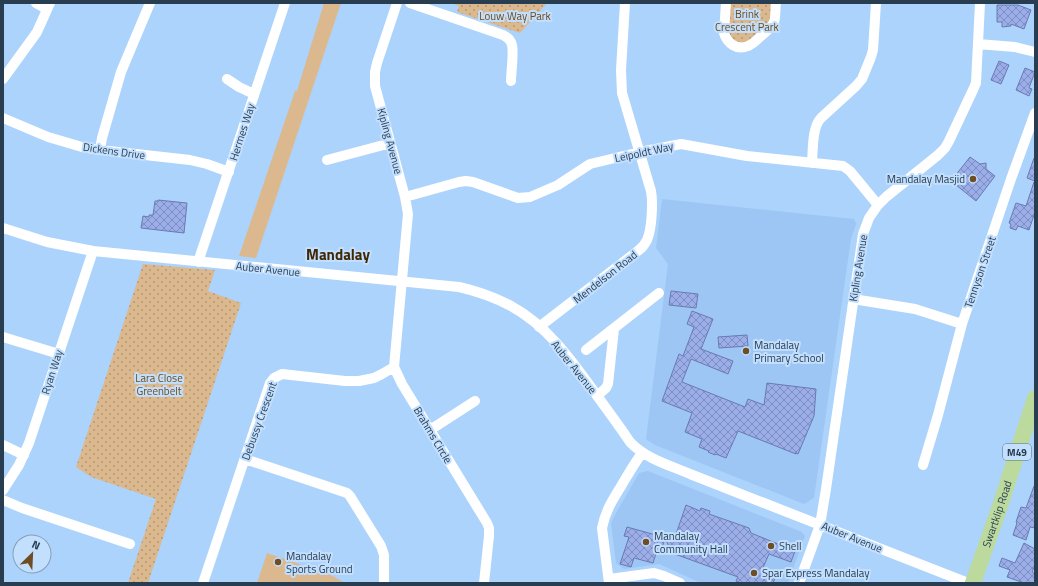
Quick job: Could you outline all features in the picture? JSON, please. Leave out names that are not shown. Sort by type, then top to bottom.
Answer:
[{"type":"main road","name":"Swartklip Road","points":[[973,583],[1035,398]]},
{"type":"street","points":[[3,79],[32,39],[48,6],[36,3]]},
{"type":"street","points":[[100,150],[121,72],[150,3]]},
{"type":"street","name":"Hermes Way","points":[[198,262],[285,3]]},
{"type":"street","name":"Kipling Avenue","points":[[397,3],[376,63],[375,86],[405,196],[408,214],[401,281]]},
{"type":"street","points":[[410,3],[507,37],[510,40],[512,47],[511,82]]},
{"type":"street","name":"Mendelson Road","points":[[540,327],[639,250],[646,243],[649,233],[653,199],[622,93],[621,84],[625,3]]},
{"type":"street","points":[[726,3],[725,37],[731,44],[739,48],[749,46],[770,28],[774,20],[776,3]]},
{"type":"street","points":[[812,163],[817,123],[859,82],[871,56],[874,43],[876,3]]},
{"type":"street","name":"Kipling Avenue","points":[[820,525],[829,474],[863,234],[869,218],[878,205],[938,155],[948,144],[975,86],[980,3]]},
{"type":"street","points":[[978,44],[1015,47],[1035,52]]},
{"type":"street","points":[[227,79],[254,94]]},
{"type":"street","name":"Tennyson Street","points":[[923,465],[962,324],[1035,113]]},
{"type":"street","name":"Dickens Drive","points":[[3,118],[48,137],[71,144],[100,150],[190,160],[229,172]]},
{"type":"street","points":[[327,160],[391,143]]},
{"type":"street","name":"Leipoldt Way","points":[[405,196],[466,181],[473,182],[518,198],[530,197],[558,185],[590,164],[681,144],[747,156],[840,166],[850,171],[878,205]]},
{"type":"street","name":"Auber Avenue","points":[[3,228],[47,242],[93,251],[460,287],[486,294],[512,307],[540,327],[556,342],[572,361],[630,442],[642,453],[655,460],[968,583]]},
{"type":"street","name":"Ryan Way","points":[[3,490],[24,455],[29,443],[93,251]]},
{"type":"street","points":[[394,367],[401,281]]},
{"type":"street","points":[[586,350],[659,293]]},
{"type":"street","points":[[853,299],[915,309],[962,324]]},
{"type":"street","points":[[597,396],[606,388],[608,384],[614,329]]},
{"type":"street","points":[[3,337],[59,354]]},
{"type":"street","name":"Brahms Circle","points":[[394,367],[402,384],[487,523],[489,528],[489,536],[484,583]]},
{"type":"street","name":"Debussy Crescent","points":[[204,583],[270,383],[276,376],[282,374],[345,381],[359,381],[374,378],[394,367]]},
{"type":"street","points":[[430,430],[475,401]]},
{"type":"street","points":[[3,445],[24,455]]},
{"type":"street","points":[[642,453],[634,464],[603,520],[602,528],[609,581],[654,573],[680,583]]},
{"type":"street","points":[[245,459],[347,493],[381,546],[384,555],[384,583]]},
{"type":"street","points":[[3,500],[22,508],[130,544]]},
{"type":"street","points":[[799,583],[820,525]]},
{"type":"shaded area","name":"Mandalay Primary School","points":[[662,199],[854,219],[856,224],[851,239],[814,498],[804,504],[655,445],[646,439],[668,264],[656,248]]},
{"type":"shaded area","points":[[648,471],[802,532],[805,536],[788,583],[701,583],[659,564],[624,569],[616,563],[611,523],[639,473]]},
{"type":"green space","points":[[324,3],[341,3],[256,258],[239,256],[295,91],[297,91]]},
{"type":"green space","name":"Louw Way Park","points":[[451,3],[547,3],[520,33],[457,12],[459,6]]},
{"type":"green space","name":"Brink Crescent Park","points":[[730,3],[772,3],[770,21],[748,42],[735,42],[728,33]]},
{"type":"green space","name":"Lara Close Greenbelt","points":[[143,264],[215,270],[208,291],[241,303],[148,583],[128,583],[156,499],[91,477],[76,467]]},
{"type":"green space","name":"Mandalay Sports Ground","points":[[267,553],[323,572],[324,571],[345,583],[257,583]]},
{"type":"building","points":[[997,5],[1018,5],[1031,10],[1024,29],[1011,24],[1011,26],[1002,27],[1002,22],[997,22]]},
{"type":"building","points":[[999,61],[1009,65],[1001,84],[991,80]]},
{"type":"building","points":[[1025,68],[1035,72],[1029,88],[1032,89],[1029,96],[1016,90]]},
{"type":"building","name":"Mandalay Masjid","points":[[970,157],[980,164],[986,163],[986,169],[995,176],[976,201],[951,181]]},
{"type":"building","points":[[1034,158],[1035,159],[1035,181],[1027,178]]},
{"type":"building","points":[[1034,182],[1035,212],[1029,230],[1018,226],[1016,230],[1010,228],[1011,224],[1009,223],[1016,203],[1026,206]]},
{"type":"building","points":[[155,201],[187,203],[184,233],[141,228],[143,216],[149,217],[149,215],[153,215]]},
{"type":"building","points":[[671,291],[698,294],[696,308],[669,305]]},
{"type":"building","points":[[692,311],[713,319],[701,349],[733,361],[728,374],[691,359],[682,382],[745,407],[748,399],[764,405],[767,383],[816,389],[814,416],[798,454],[738,431],[726,458],[716,454],[715,455],[699,447],[702,439],[685,432],[692,413],[662,401],[679,354],[683,356],[694,327],[687,324]]},
{"type":"building","points":[[747,335],[748,346],[719,348],[718,337]]},
{"type":"building","points":[[1034,486],[1035,528],[1030,527],[1026,540],[1013,535],[1021,507],[1026,508]]},
{"type":"building","points":[[686,505],[700,511],[701,508],[710,511],[709,514],[749,528],[751,533],[795,551],[791,562],[769,554],[762,570],[776,576],[773,583],[740,583],[736,581],[738,577],[672,553],[665,538],[662,548],[658,547],[653,563],[634,558],[631,567],[620,564],[629,537],[624,536],[627,527],[674,540]]},
{"type":"building","points":[[1024,543],[1035,549],[1035,565],[1032,572],[1035,574],[1035,583],[1024,583],[1007,577],[1010,570],[999,566],[1002,558],[1015,563]]},
{"type":"place","name":"Mandalay Masjid","points":[[973,179]]},
{"type":"place","name":"Mandalay Primary School","points":[[746,351]]},
{"type":"place","name":"Mandalay Community Hall","points":[[646,542]]},
{"type":"place","name":"Shell","points":[[771,546]]},
{"type":"place","name":"Mandalay Sports Ground","points":[[278,562]]},
{"type":"place","name":"Spar Express Mandalay","points":[[754,573]]},
{"type":"district","name":"Mandalay","points":[[338,255]]}]
